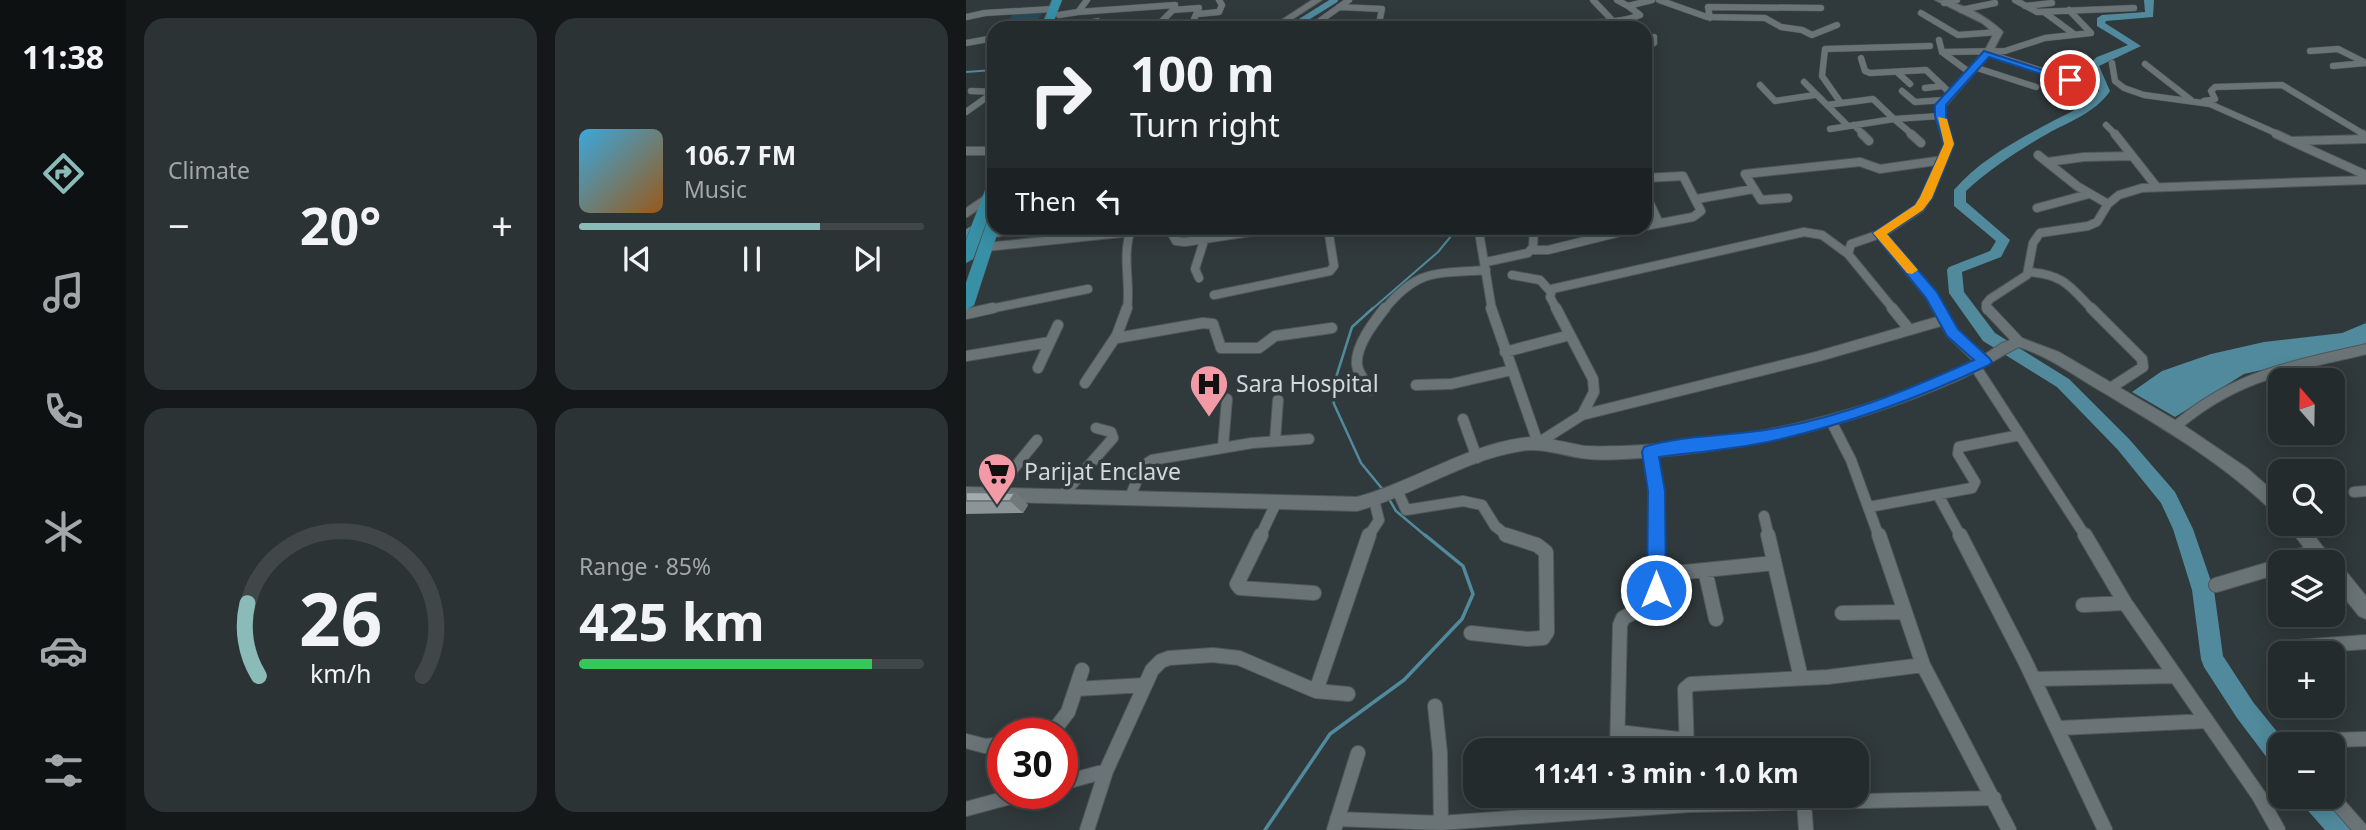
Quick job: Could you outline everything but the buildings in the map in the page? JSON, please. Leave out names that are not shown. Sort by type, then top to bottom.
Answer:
[{"type":"main road","points":[[1056,8],[1065,0]]},
{"type":"main road","points":[[986,204],[987,218]]},
{"type":"main road","points":[[966,259],[987,234]]},
{"type":"main road","points":[[966,304],[987,235]]},
{"type":"street","points":[[1078,12],[1087,0]]},
{"type":"street","points":[[1198,14],[1219,12],[1222,5],[1219,0]]},
{"type":"street","points":[[1284,21],[1318,0]]},
{"type":"street","points":[[1320,21],[1349,0]]},
{"type":"street","points":[[1593,0],[1612,20]]},
{"type":"street","points":[[1579,21],[1612,20],[1640,15],[1617,0]]},
{"type":"street","points":[[1628,6],[1652,0]]},
{"type":"street","points":[[1659,0],[1710,18],[1765,18],[1781,27],[1802,30],[1812,35],[1837,26]]},
{"type":"street","points":[[1782,0],[1798,17]]},
{"type":"street","points":[[2015,0],[2034,11],[2044,12],[2067,6]]},
{"type":"street","points":[[2093,0],[2105,9]]},
{"type":"street","points":[[1762,1],[1764,9]]},
{"type":"street","points":[[1941,1],[1959,5],[1996,3]]},
{"type":"street","points":[[2025,6],[2051,1],[2067,6],[2134,8]]},
{"type":"street","points":[[966,17],[1056,8],[1078,12],[1175,5],[1162,21]]},
{"type":"street","points":[[1959,5],[1985,20],[1999,32]]},
{"type":"street","points":[[1710,18],[1705,6],[1821,8]]},
{"type":"street","points":[[1942,52],[2011,50],[2045,38],[2089,34],[2092,31],[2067,6]]},
{"type":"street","points":[[1339,7],[1382,9],[1379,21]]},
{"type":"street","points":[[1173,10],[1199,8],[1194,21]]},
{"type":"street","points":[[2044,12],[2074,34]]},
{"type":"street","points":[[1921,13],[1958,35],[1999,32]]},
{"type":"street","points":[[1902,91],[1915,102],[1945,93],[1988,52],[1999,32]]},
{"type":"street","points":[[1652,43],[1654,37]]},
{"type":"street","points":[[967,44],[987,38]]},
{"type":"street","points":[[1939,40],[1942,52],[1972,70],[2036,87]]},
{"type":"street","points":[[1841,103],[1822,76],[1825,49],[1930,46]]},
{"type":"street","points":[[2310,51],[2338,49],[2366,63]]},
{"type":"street","points":[[1988,52],[2070,80]]},
{"type":"street","points":[[1861,58],[1867,72],[1923,69],[1945,93]]},
{"type":"street","points":[[2333,66],[2366,63]]},
{"type":"street","points":[[2112,64],[2115,81],[2122,87],[2165,98],[2201,101],[2215,99],[2211,91],[2215,87],[2278,83],[2366,138]]},
{"type":"street","points":[[2145,64],[2191,100]]},
{"type":"street","points":[[1897,72],[1910,84]]},
{"type":"street","points":[[1804,82],[1815,95],[1869,141]]},
{"type":"street","points":[[1760,85],[1775,101],[1815,95]]},
{"type":"street","points":[[1925,88],[1945,93]]},
{"type":"street","points":[[971,91],[987,92]]},
{"type":"street","points":[[1848,254],[1851,244],[1880,233],[1919,208],[1949,144],[1940,116],[1945,93]]},
{"type":"street","points":[[966,112],[987,97]]},
{"type":"street","points":[[1827,105],[1873,99],[1921,143]]},
{"type":"street","points":[[2201,101],[2366,177]]},
{"type":"street","points":[[1830,129],[1894,119],[1940,116]]},
{"type":"street","points":[[2106,125],[2123,142],[2156,186]]},
{"type":"street","points":[[2291,141],[2366,138]]},
{"type":"street","points":[[966,151],[987,151]]},
{"type":"street","points":[[2038,155],[2089,194],[2108,204]]},
{"type":"street","points":[[2048,162],[2084,157],[2132,156]]},
{"type":"street","points":[[1788,198],[1764,201],[1752,189],[1745,176],[1751,171],[1860,162],[1880,169],[1943,160]]},
{"type":"street","points":[[1652,178],[1683,176],[1701,211],[1697,216],[1652,224]]},
{"type":"street","points":[[2268,496],[2254,481],[2171,425],[2058,358],[2016,342],[1992,316],[1986,304],[1990,297],[2025,277],[2030,271],[2029,259],[2035,237],[2048,230],[2088,226],[2096,222],[2108,204],[2129,191],[2156,186],[2366,177]]},
{"type":"street","points":[[1697,199],[1752,189]]},
{"type":"street","points":[[2037,208],[2089,194]]},
{"type":"street","points":[[966,213],[986,204]]},
{"type":"street","points":[[1652,208],[1659,223]]},
{"type":"street","points":[[1550,291],[1804,232],[1822,235],[1848,254],[1909,329]]},
{"type":"street","points":[[1880,233],[1932,296],[1952,332],[1984,362],[2020,435],[2065,501],[2125,603],[2259,796],[2278,830]]},
{"type":"street","points":[[1085,383],[1116,338],[1129,295],[1125,252],[1129,235]]},
{"type":"street","points":[[1173,235],[1180,242],[1218,235]]},
{"type":"street","points":[[1199,278],[1195,269],[1206,235]]},
{"type":"street","points":[[1214,295],[1330,271],[1334,266],[1329,235]]},
{"type":"street","points":[[1480,235],[1492,312],[1538,443]]},
{"type":"street","points":[[1532,250],[1533,235]]},
{"type":"street","points":[[1371,390],[1357,360],[1369,330],[1382,312],[1419,278],[1486,266],[1532,250],[1548,250],[1609,235]]},
{"type":"street","points":[[2030,271],[2052,274],[2063,280],[2142,359],[2144,367],[2114,391]]},
{"type":"street","points":[[1512,275],[1540,280],[1550,291],[1550,297],[1594,386],[1582,415]]},
{"type":"street","points":[[966,304],[1088,289]]},
{"type":"street","points":[[1538,443],[1582,415],[1816,357],[1944,320]]},
{"type":"street","points":[[1116,338],[1203,323],[1213,324],[1221,348],[1227,350],[1259,348],[1275,336],[1332,328]]},
{"type":"street","points":[[1038,368],[1058,325]]},
{"type":"street","points":[[1505,352],[1570,334]]},
{"type":"street","points":[[966,356],[1049,342]]},
{"type":"street","points":[[966,494],[1357,504],[1521,444],[1538,443],[1591,453],[1650,452],[1773,435],[1830,421],[1932,386],[1984,362],[2016,342]]},
{"type":"street","points":[[2171,425],[2249,377],[2366,349]]},
{"type":"street","points":[[1416,385],[1451,384],[1512,370]]},
{"type":"street","points":[[1223,447],[1227,400]]},
{"type":"street","points":[[1275,441],[1278,400]]},
{"type":"street","points":[[1463,419],[1477,458]]},
{"type":"street","points":[[1830,421],[1851,460],[1869,507],[1923,665],[2009,830]]},
{"type":"street","points":[[1062,496],[1113,438],[1111,432],[1096,428]]},
{"type":"street","points":[[1869,507],[1975,486],[1958,454],[1959,447],[2020,435]]},
{"type":"street","points":[[1130,497],[1146,462],[1223,447],[1310,439]]},
{"type":"street","points":[[993,494],[1037,440]]},
{"type":"street","points":[[1618,738],[1620,625],[1623,618],[1655,601],[1656,491],[1650,452]]},
{"type":"street","points":[[1386,495],[1406,510],[1475,502],[1482,505],[1501,532],[1511,538],[1538,545],[1546,552],[1547,632],[1543,638],[1527,639],[1471,633]]},
{"type":"street","points":[[1316,691],[1368,537],[1379,520],[1386,495]]},
{"type":"street","points":[[1938,495],[2001,610],[2060,728],[2105,830]]},
{"type":"street","points":[[1276,503],[1237,584],[1240,588],[1314,593]]},
{"type":"street","points":[[1764,516],[1801,678]]},
{"type":"street","points":[[2305,536],[2316,550]]},
{"type":"street","points":[[1656,575],[1774,563]]},
{"type":"street","points":[[1705,570],[1716,619]]},
{"type":"street","points":[[2216,585],[2268,570]]},
{"type":"street","points":[[2345,585],[2366,610]]},
{"type":"street","points":[[2083,605],[2125,603]]},
{"type":"street","points":[[1842,613],[1904,612]]},
{"type":"street","points":[[2345,643],[2366,642]]},
{"type":"street","points":[[1087,830],[1106,771],[1152,670],[1161,661],[1213,654],[1239,658],[1316,691],[1348,694]]},
{"type":"street","points":[[1687,738],[1685,689],[1691,684],[1801,678],[1923,665]]},
{"type":"street","points":[[1063,718],[1082,670]]},
{"type":"street","points":[[2034,679],[2176,676]]},
{"type":"street","points":[[1076,689],[1145,685]]},
{"type":"street","points":[[1435,706],[1440,753],[1441,826]]},
{"type":"street","points":[[2060,728],[2207,721]]},
{"type":"street","points":[[1618,732],[1650,738]]},
{"type":"street","points":[[2345,740],[2366,739]]},
{"type":"street","points":[[966,741],[987,746]]},
{"type":"street","points":[[1357,753],[1335,825],[1441,826],[1576,808]]},
{"type":"street","points":[[1078,779],[1106,771]]},
{"type":"street","points":[[1869,801],[1994,798]]},
{"type":"street","points":[[966,809],[987,803]]},
{"type":"street","points":[[1804,808],[1806,830]]},
{"type":"street","points":[[2342,809],[2361,830]]},
{"type":"shaded area","points":[[1043,11],[1037,21],[1008,21],[1014,13]]},
{"type":"shaded area","points":[[2366,323],[2366,346],[2244,374],[2175,417],[2132,392],[2162,371],[2211,354],[2264,342],[2342,333]]},
{"type":"waterway","points":[[1301,21],[1335,0]]},
{"type":"waterway","points":[[2149,0],[2150,15],[2102,18],[2100,24],[2136,46],[2101,59],[2093,65],[2105,91],[2100,97],[2084,110],[2006,154],[1960,190],[1959,203],[2003,240],[1996,254],[1954,270],[1957,293],[1989,337],[2063,383],[2124,445],[2168,498],[2183,529],[2203,590],[2212,659],[2245,710],[2268,739]]},
{"type":"waterway","points":[[966,72],[987,70]]},
{"type":"waterway","points":[[966,234],[987,220]]},
{"type":"waterway","points":[[1371,310],[1438,252],[1452,235]]},
{"type":"waterway","points":[[1373,308],[1352,327],[1332,390],[1334,404],[1361,463],[1384,491]]},
{"type":"waterway","points":[[1389,499],[1396,511],[1427,537]]},
{"type":"waterway","points":[[1265,830],[1330,734],[1404,680],[1462,619],[1473,594],[1463,566],[1425,535]]},
{"type":"waterway","points":[[2323,809],[2342,830]]},
{"type":"slow traffic","points":[[1912,270],[1880,233],[1919,208],[1926,198],[1949,144],[1941,119]]},
{"type":"place","name":"Sara Hospital","points":[[1209,418]]},
{"type":"place","name":"Parijat Enclave","points":[[997,506]]},
{"type":"route","points":[[1656,590],[1656,491],[1650,452],[1773,435],[1830,421],[1932,386],[1984,362],[1952,332],[1932,296],[1880,233],[1919,208],[1926,198],[1949,144],[1940,116],[1941,105],[1987,53],[2070,80]]}]
